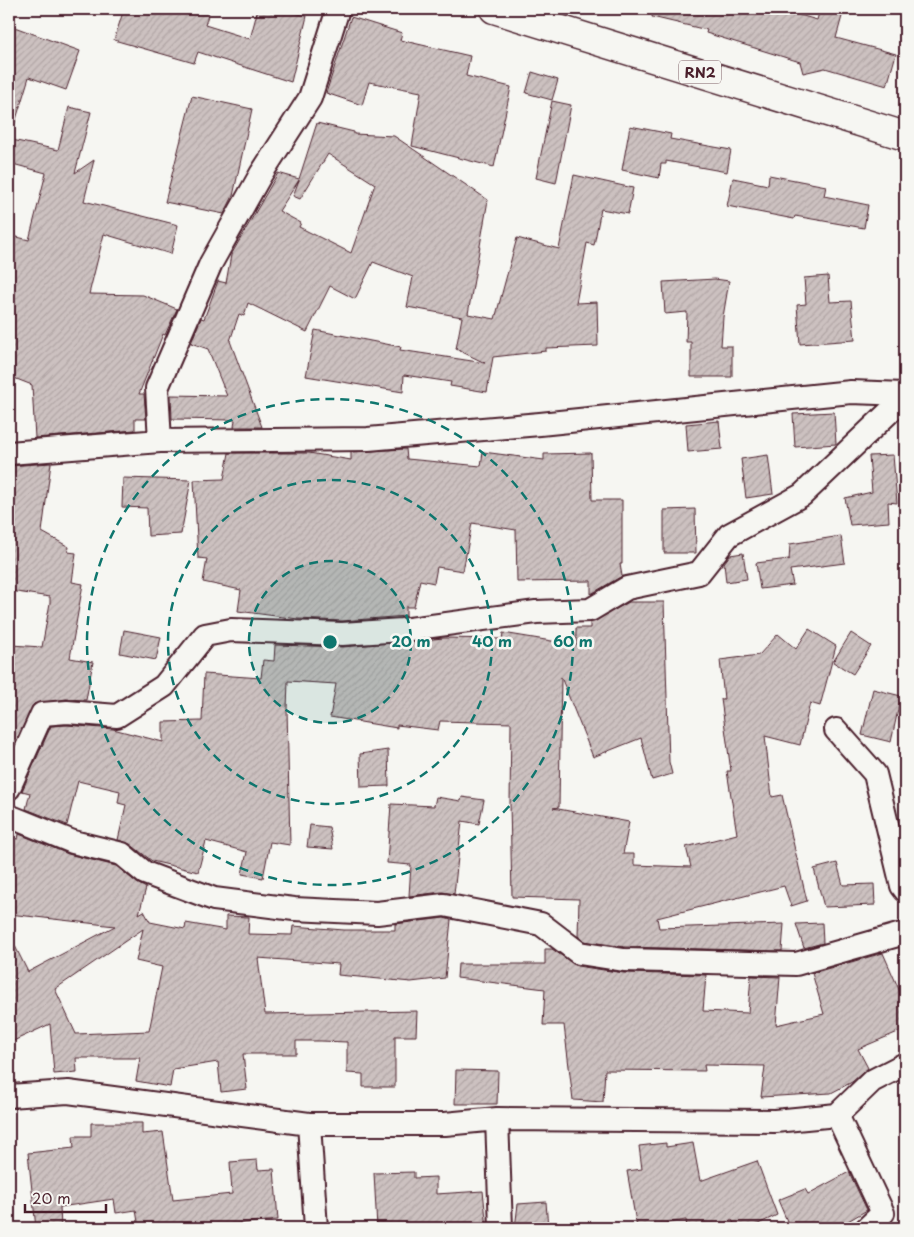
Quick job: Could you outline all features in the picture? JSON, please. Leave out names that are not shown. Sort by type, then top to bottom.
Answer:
[{"type":"highway","name":"RN2","points":[[494,9],[905,136]]},
{"type":"street","points":[[160,441],[157,388],[211,263],[261,174],[310,98],[338,9]]},
{"type":"street","points":[[9,453],[160,441],[368,439],[540,424],[851,392],[905,395]]},
{"type":"street","points":[[9,788],[42,714],[66,712],[117,716],[164,686],[205,635],[232,630],[342,634],[402,630],[536,612],[590,610],[627,588],[699,573],[729,535],[802,495],[905,395]]},
{"type":"street","points":[[836,730],[875,774],[902,886],[905,890]]},
{"type":"street","points":[[9,816],[73,842],[122,854],[145,874],[214,899],[294,909],[377,913],[444,905],[541,924],[579,953],[624,960],[796,964],[905,933]]},
{"type":"street","points":[[9,1096],[68,1092],[309,1124],[445,1124],[497,1119],[775,1121],[837,1115],[872,1081],[905,1064]]},
{"type":"street","points":[[837,1115],[883,1213],[867,1228]]},
{"type":"street","points":[[497,1119],[501,1228]]},
{"type":"street","points":[[309,1124],[316,1228]]},
{"type":"building","points":[[124,9],[210,9],[205,25],[250,39],[258,9],[277,9],[307,16],[291,82],[198,52],[194,63],[114,40]]},
{"type":"building","points":[[653,9],[779,9],[817,20],[820,9],[844,9],[836,38],[896,54],[887,86],[825,68],[803,73],[800,62],[706,33],[707,30],[652,17]]},
{"type":"building","points":[[351,17],[402,33],[400,40],[470,56],[466,76],[511,87],[494,167],[412,146],[421,92],[369,82],[362,105],[326,93]]},
{"type":"building","points":[[9,25],[80,51],[66,90],[29,77],[14,126],[9,126]]},
{"type":"building","points":[[532,72],[558,80],[552,100],[526,93]]},
{"type":"building","points":[[192,96],[252,109],[233,196],[224,214],[165,202]]},
{"type":"building","points":[[552,101],[571,105],[556,183],[536,178]]},
{"type":"building","points":[[69,107],[91,112],[75,173],[94,160],[84,201],[178,225],[171,254],[104,234],[89,294],[143,295],[177,309],[165,335],[163,334],[139,394],[144,394],[146,419],[135,419],[135,430],[35,438],[32,385],[9,376],[9,235],[29,240],[46,173],[9,163],[9,154],[12,140],[58,150]]},
{"type":"building","points":[[317,123],[354,132],[354,134],[394,136],[488,200],[468,314],[495,319],[517,238],[559,249],[574,175],[633,188],[628,214],[601,209],[594,245],[587,243],[576,303],[597,302],[598,346],[546,348],[546,351],[493,357],[487,392],[450,386],[451,382],[404,375],[403,392],[306,376],[315,330],[401,347],[400,350],[485,363],[456,349],[462,317],[407,307],[413,277],[373,262],[355,299],[330,286],[307,332],[248,303],[244,316],[239,314],[230,341],[262,427],[234,427],[235,420],[172,419],[171,395],[227,396],[208,349],[191,343],[201,318],[204,319],[218,281],[226,283],[231,255],[278,173],[299,179]],"holes":[[[328,154],[375,184],[351,253],[299,227],[301,223],[279,211],[299,180],[293,196],[300,199]]]},
{"type":"building","points":[[630,126],[671,134],[670,139],[731,150],[727,172],[666,161],[666,164],[661,164],[659,178],[622,170]]},
{"type":"building","points":[[769,175],[826,186],[824,196],[868,205],[864,228],[795,216],[794,219],[727,206],[733,178],[768,185]]},
{"type":"building","points":[[828,276],[830,302],[851,301],[855,340],[800,344],[797,305],[806,304],[804,278]]},
{"type":"building","points":[[715,279],[729,281],[723,317],[721,346],[732,346],[732,377],[691,377],[691,342],[686,342],[687,312],[665,314],[663,282]]},
{"type":"building","points":[[834,412],[836,444],[795,447],[793,414]]},
{"type":"building","points":[[719,421],[722,449],[688,452],[686,424]]},
{"type":"building","points":[[406,449],[407,459],[481,466],[483,452],[544,460],[544,454],[591,453],[592,500],[622,500],[622,564],[620,564],[622,576],[591,594],[591,581],[517,582],[516,530],[472,523],[463,571],[437,567],[434,583],[420,580],[414,607],[406,607],[406,616],[342,621],[298,619],[238,611],[241,590],[203,582],[207,559],[198,558],[194,480],[224,479],[229,453],[309,453],[351,460],[351,452]]},
{"type":"building","points":[[768,455],[773,494],[746,498],[741,459]]},
{"type":"building","points":[[893,455],[897,503],[888,502],[889,522],[850,525],[845,498],[872,492],[869,456]]},
{"type":"building","points":[[51,463],[42,532],[69,547],[68,552],[76,553],[72,582],[83,584],[70,658],[93,662],[86,700],[66,699],[34,704],[9,756],[9,670],[11,645],[42,647],[50,597],[10,591],[12,578],[9,578],[9,466]]},
{"type":"building","points":[[123,478],[191,480],[181,534],[148,536],[147,508],[122,507]]},
{"type":"building","points":[[695,509],[696,553],[664,553],[664,510]]},
{"type":"building","points":[[841,536],[845,563],[790,570],[793,585],[760,589],[756,563],[789,559],[789,561],[790,544]]},
{"type":"building","points":[[743,553],[747,579],[726,582],[724,563],[730,555]]},
{"type":"building","points":[[629,602],[664,602],[669,762],[672,774],[652,780],[641,738],[593,757],[561,677],[559,807],[553,808],[629,822],[623,854],[634,854],[634,865],[691,867],[686,847],[737,834],[727,771],[731,771],[721,699],[724,699],[720,660],[759,655],[778,634],[796,649],[809,629],[836,646],[820,706],[810,703],[800,745],[765,736],[772,797],[782,795],[807,901],[791,906],[784,886],[657,918],[659,928],[784,924],[782,951],[625,947],[584,941],[578,936],[579,899],[512,897],[511,723],[440,721],[438,730],[397,725],[397,728],[330,717],[336,684],[288,681],[290,845],[270,842],[263,878],[242,874],[247,852],[206,841],[198,872],[152,861],[130,844],[118,840],[126,805],[118,803],[120,791],[78,781],[67,825],[26,809],[30,793],[22,791],[51,726],[67,725],[113,729],[163,742],[163,722],[202,721],[204,674],[261,678],[263,660],[274,661],[275,645],[343,647],[444,638],[502,639],[503,633],[576,645],[576,628],[590,628],[590,623]]},
{"type":"building","points":[[124,630],[161,637],[156,660],[120,653]]},
{"type":"building","points":[[851,633],[871,646],[853,674],[833,662]]},
{"type":"building","points":[[873,689],[901,696],[891,742],[862,735]]},
{"type":"building","points":[[388,750],[389,786],[361,787],[360,754]]},
{"type":"building","points":[[436,797],[461,801],[462,797],[484,800],[479,824],[462,821],[454,894],[442,892],[409,896],[411,865],[387,863],[391,804],[434,806]]},
{"type":"building","points":[[310,825],[329,827],[333,849],[307,847]]},
{"type":"building","points":[[19,834],[68,854],[116,866],[146,888],[139,914],[144,911],[150,922],[185,929],[186,923],[226,930],[226,916],[249,917],[248,934],[292,935],[293,926],[344,930],[395,930],[395,924],[444,918],[451,920],[445,978],[411,982],[338,975],[339,964],[258,958],[265,1014],[417,1011],[416,1036],[395,1036],[395,1087],[363,1087],[363,1074],[347,1073],[347,1042],[321,1041],[296,1041],[296,1054],[243,1054],[247,1089],[221,1092],[218,1062],[173,1069],[170,1087],[136,1081],[140,1058],[76,1058],[77,1072],[54,1074],[50,1024],[9,1043],[9,934],[28,972],[115,926],[9,914],[9,837],[18,839]],"holes":[[[143,929],[136,961],[162,967],[149,1031],[76,1034],[55,989]]]},
{"type":"building","points":[[837,863],[843,885],[874,884],[875,905],[824,907],[814,869]]},
{"type":"building","points":[[822,923],[823,943],[804,948],[796,924]]},
{"type":"building","points":[[545,949],[552,949],[577,966],[624,973],[706,975],[703,1011],[748,1013],[751,976],[780,977],[776,1025],[824,1014],[812,973],[883,953],[905,1003],[905,1029],[858,1049],[868,1068],[852,1082],[831,1093],[761,1097],[765,1066],[704,1065],[705,1071],[605,1070],[603,1102],[573,1100],[564,1025],[543,1025],[545,989],[457,978],[458,964],[545,964]]},
{"type":"building","points":[[456,1070],[498,1071],[497,1104],[455,1104]]},
{"type":"building","points":[[91,1123],[142,1123],[142,1134],[163,1132],[173,1200],[232,1194],[230,1162],[257,1160],[258,1170],[274,1169],[278,1220],[224,1225],[224,1228],[139,1228],[136,1210],[116,1213],[114,1199],[60,1207],[61,1228],[36,1228],[28,1153],[74,1148],[73,1136],[91,1136]]},
{"type":"building","points":[[666,1143],[666,1147],[693,1143],[700,1181],[757,1161],[777,1215],[750,1228],[736,1228],[732,1220],[713,1228],[704,1228],[702,1225],[687,1228],[686,1220],[637,1228],[627,1171],[642,1169],[639,1146]]},
{"type":"building","points":[[414,1172],[414,1178],[436,1177],[436,1194],[483,1191],[487,1228],[377,1228],[374,1173]]},
{"type":"building","points":[[849,1172],[867,1210],[836,1228],[790,1228],[778,1200],[805,1189],[808,1194]]},
{"type":"building","points":[[546,1202],[548,1228],[515,1228],[518,1204]]}]
